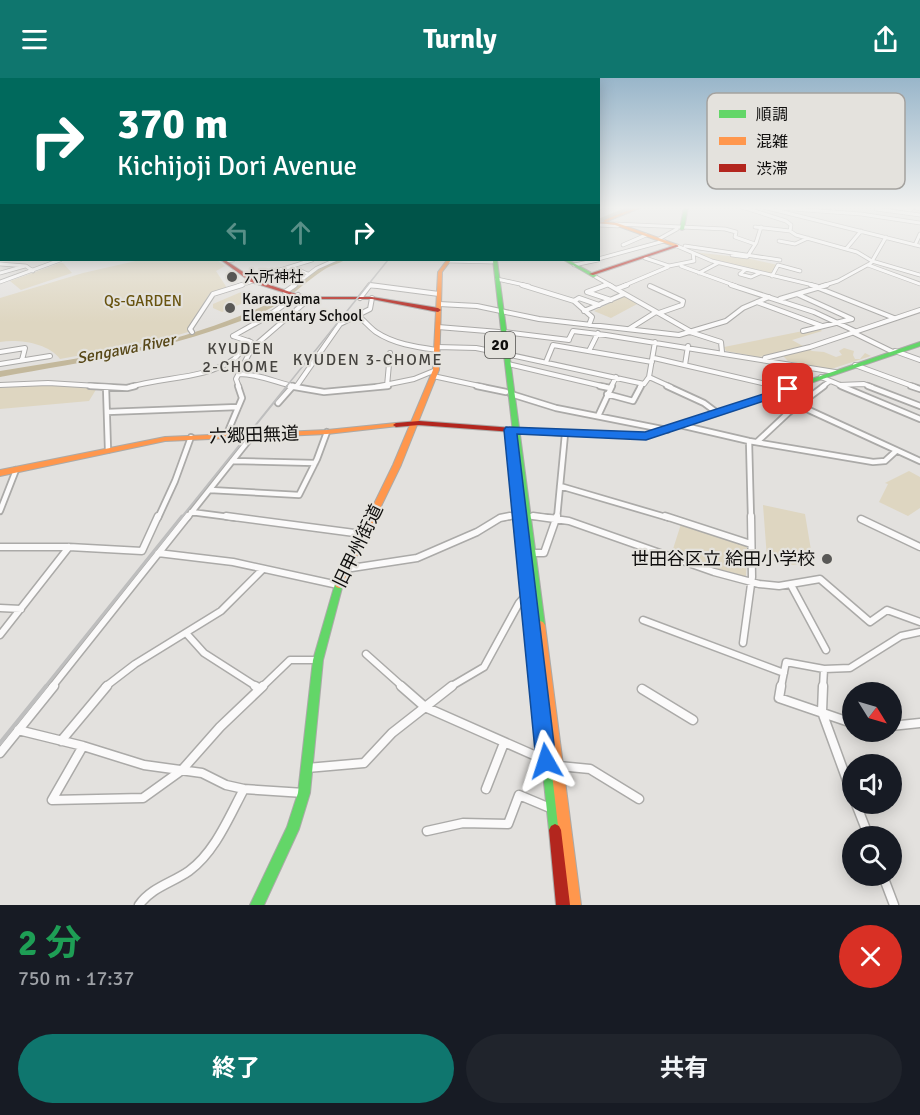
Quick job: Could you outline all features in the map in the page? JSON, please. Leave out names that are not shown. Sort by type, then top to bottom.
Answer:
[{"type":"main road","points":[[568,261],[593,275],[679,247]]},
{"type":"main road","points":[[228,261],[250,279],[310,298],[372,298],[439,307]]},
{"type":"main road","name":"旧甲州街道","points":[[257,905],[293,829],[304,793],[318,660],[338,585],[397,465],[434,373],[440,272],[447,261]]},
{"type":"main road","name":"20","points":[[493,261],[499,311]]},
{"type":"main road","name":"20","points":[[493,261],[523,515],[527,594],[563,905]]},
{"type":"main road","name":"六郷田無道","points":[[0,473],[108,450],[191,436],[327,432],[413,424],[565,434],[640,436],[666,430],[920,344]]},
{"type":"main road","name":"20","points":[[504,353],[508,364],[508,393]]},
{"type":"main road","name":"20","points":[[523,515],[531,553],[574,905]]},
{"type":"street","points":[[600,258],[643,246]]},
{"type":"street","points":[[693,252],[745,258],[754,246]]},
{"type":"street","points":[[834,246],[857,252],[872,261],[920,275]]},
{"type":"street","points":[[846,249],[849,246]]},
{"type":"street","points":[[780,299],[838,281],[868,265],[881,246]]},
{"type":"street","points":[[679,247],[718,263],[817,286],[894,318]]},
{"type":"street","points":[[679,247],[749,254],[780,260]]},
{"type":"street","points":[[616,289],[668,267],[681,266],[694,260],[693,252]]},
{"type":"street","points":[[645,258],[668,267]]},
{"type":"street","points":[[17,265],[25,261]]},
{"type":"street","points":[[0,282],[55,261]]},
{"type":"street","points":[[192,332],[190,329],[213,294],[250,279],[307,261]]},
{"type":"street","points":[[313,261],[318,263]]},
{"type":"street","points":[[256,344],[233,336],[265,318],[308,274],[333,261]]},
{"type":"street","points":[[453,261],[464,263],[483,261]]},
{"type":"street","points":[[574,265],[590,261]]},
{"type":"street","points":[[699,273],[718,263]]},
{"type":"street","points":[[0,264],[26,266],[33,271]]},
{"type":"street","points":[[772,276],[778,265],[800,271]]},
{"type":"street","points":[[868,265],[920,284]]},
{"type":"street","points":[[0,273],[26,266]]},
{"type":"street","points":[[681,266],[780,299],[839,322],[894,352],[920,360]]},
{"type":"street","points":[[292,267],[308,274]]},
{"type":"street","points":[[593,275],[690,331],[721,342],[722,352]]},
{"type":"street","points":[[497,279],[534,287],[574,301],[592,317],[588,325]]},
{"type":"street","points":[[607,284],[587,292],[610,300]]},
{"type":"street","points":[[360,298],[370,285],[439,294]]},
{"type":"street","points":[[629,329],[658,312],[682,305],[683,301],[650,286]]},
{"type":"street","points":[[584,311],[624,294]]},
{"type":"street","points":[[797,294],[852,319],[803,331]]},
{"type":"street","points":[[439,307],[477,306],[588,325],[679,335],[726,321],[737,312],[769,297]]},
{"type":"street","points":[[226,436],[242,396],[235,382],[256,344],[310,298]]},
{"type":"street","points":[[278,403],[294,386],[340,324],[370,309],[372,298]]},
{"type":"street","points":[[574,301],[579,298],[599,305]]},
{"type":"street","points":[[757,302],[822,326]]},
{"type":"street","points":[[763,358],[810,347],[920,310]]},
{"type":"street","points":[[358,316],[364,319],[371,328],[388,337],[437,348],[476,348],[504,353],[602,373],[642,384],[646,384],[650,377],[655,342]]},
{"type":"street","points":[[589,351],[600,326]]},
{"type":"street","points":[[438,327],[569,339]]},
{"type":"street","points":[[567,347],[573,331],[688,346],[835,372]]},
{"type":"street","points":[[0,385],[48,383],[127,388],[153,380],[210,370],[235,358],[249,341]]},
{"type":"street","points":[[546,362],[553,345],[685,365],[788,389]]},
{"type":"street","points":[[685,365],[688,346]]},
{"type":"street","points":[[0,352],[25,348],[22,360]]},
{"type":"street","points":[[387,386],[390,353]]},
{"type":"street","points":[[0,364],[22,360],[35,361],[50,356]]},
{"type":"street","points":[[508,364],[610,388]]},
{"type":"street","points":[[855,365],[920,389]]},
{"type":"street","points":[[572,379],[577,368]]},
{"type":"street","points":[[239,374],[256,374],[280,384],[324,392],[387,386],[434,373],[556,408],[666,430]]},
{"type":"street","points":[[596,384],[602,373]]},
{"type":"street","points":[[598,416],[616,377]]},
{"type":"street","points":[[650,377],[704,403],[716,412]]},
{"type":"street","points":[[821,377],[920,419]]},
{"type":"street","points":[[757,442],[798,405],[830,381]]},
{"type":"street","points":[[607,394],[633,401],[642,384]]},
{"type":"street","points":[[839,385],[864,384],[920,406]]},
{"type":"street","points":[[106,387],[108,450]]},
{"type":"street","points":[[798,405],[920,461]]},
{"type":"street","points":[[107,411],[238,407]]},
{"type":"street","points":[[680,425],[749,441],[877,462],[885,461],[896,451]]},
{"type":"street","points":[[210,490],[299,495],[327,432]]},
{"type":"street","points":[[531,553],[544,553],[557,518],[565,434]]},
{"type":"street","points":[[0,753],[252,435]]},
{"type":"street","points":[[0,547],[69,547],[142,551],[175,482],[191,436]]},
{"type":"street","points":[[743,643],[751,582],[749,441]]},
{"type":"street","points":[[232,462],[315,463]]},
{"type":"street","points":[[0,511],[16,470]]},
{"type":"street","points":[[560,486],[610,499],[751,544]]},
{"type":"street","points":[[191,512],[362,534]]},
{"type":"street","points":[[345,569],[417,558],[477,532],[500,518],[523,515],[557,518],[714,572],[751,582],[775,586],[822,580],[870,622],[887,610],[920,622]]},
{"type":"street","points":[[861,519],[920,547]]},
{"type":"street","points":[[0,636],[69,547]]},
{"type":"street","points":[[158,553],[218,560],[338,585]]},
{"type":"street","points":[[61,741],[103,689],[135,664],[221,611],[263,569]]},
{"type":"street","points":[[791,585],[826,650]]},
{"type":"street","points":[[307,768],[364,763],[392,733],[445,690],[484,667],[519,603],[527,594]]},
{"type":"street","points":[[0,608],[21,609]]},
{"type":"street","points":[[643,620],[784,673]]},
{"type":"street","points":[[842,719],[778,698],[786,662],[824,669],[850,668],[901,636],[920,632]]},
{"type":"street","points":[[186,633],[204,653],[260,689]]},
{"type":"street","points":[[366,654],[425,706],[546,761]]},
{"type":"street","points":[[83,746],[52,800],[143,798],[182,770],[220,727],[290,660],[318,660]]},
{"type":"street","points":[[824,669],[822,712],[842,767]]},
{"type":"street","points":[[642,689],[693,720]]},
{"type":"street","points":[[902,725],[920,723]]},
{"type":"street","points":[[18,730],[83,746],[144,765],[202,773],[226,785],[244,789],[304,793]]},
{"type":"street","points":[[486,789],[504,743]]},
{"type":"street","points":[[556,765],[590,769],[639,799]]},
{"type":"street","points":[[139,905],[159,885],[195,866],[211,847],[244,789]]},
{"type":"street","points":[[427,831],[463,822],[508,824],[519,795],[552,809]]},
{"type":"street","points":[[887,886],[894,905]]},
{"type":"green space","points":[[693,252],[746,258],[778,265],[772,276],[712,261]]},
{"type":"green space","name":"Qs-GARDEN","points":[[136,261],[218,261],[225,266],[216,271],[227,288],[209,294],[188,328],[188,332],[158,341],[60,359],[48,349],[33,343],[0,342],[0,298],[83,273]]},
{"type":"green space","points":[[63,263],[72,273],[21,290],[10,281]]},
{"type":"green space","points":[[241,292],[255,298],[222,312],[213,308],[213,304]]},
{"type":"green space","points":[[624,296],[639,303],[611,318],[594,311]]},
{"type":"green space","points":[[818,328],[822,331],[792,340],[812,351],[824,352],[836,357],[842,355],[839,351],[844,348],[854,351],[855,359],[860,359],[865,353],[871,356],[828,370],[788,361],[780,353],[759,357],[726,351],[724,347]]},
{"type":"green space","points":[[45,384],[97,388],[89,401],[0,409],[0,388]]},
{"type":"green space","points":[[909,471],[920,477],[920,508],[908,516],[879,502],[888,484],[885,483]]},
{"type":"green space","points":[[763,505],[805,514],[813,562],[793,565],[767,558]]},
{"type":"green space","points":[[681,524],[747,545],[746,577],[679,557],[680,552],[673,549]]},
{"type":"waterway","name":"Sengawa River","points":[[0,374],[143,349],[186,337],[263,309],[285,297],[324,266],[339,261]]},
{"type":"railway","points":[[286,387],[387,261]]},
{"type":"railway","points":[[181,518],[287,386]]},
{"type":"railway","points":[[45,687],[182,516]]},
{"type":"railway","points":[[0,743],[46,686]]},
{"type":"traffic: fast","points":[[495,261],[540,625]]},
{"type":"traffic: fast","points":[[568,261],[595,276]]},
{"type":"traffic: fast","points":[[705,417],[920,344]]},
{"type":"traffic: fast","points":[[512,451],[555,830]]},
{"type":"traffic: fast","points":[[257,905],[293,829],[304,793],[318,660],[339,584]]},
{"type":"traffic: slow","points":[[339,584],[397,465],[436,370],[440,272],[448,261]]},
{"type":"traffic: slow","points":[[0,473],[165,439],[327,432],[396,425]]},
{"type":"traffic: slow","points":[[540,625],[574,905]]},
{"type":"traffic: jam","points":[[591,274],[677,246]]},
{"type":"traffic: jam","points":[[224,261],[253,281],[295,295],[316,298],[372,298],[438,310]]},
{"type":"traffic: jam","points":[[396,425],[419,423],[565,434],[651,435],[705,417]]},
{"type":"traffic: jam","points":[[555,830],[563,905]]},
{"type":"place","name":"六所神社","points":[[232,277]]},
{"type":"place","name":"Karasuyama Elementary School","points":[[230,308]]},
{"type":"place","name":"世田谷区立 給田小学校","points":[[827,559]]},
{"type":"district","name":"KYUDEN 2-CHOME","points":[[241,358]]},
{"type":"district","name":"KYUDEN 3-CHOME","points":[[368,360]]},
{"type":"route","points":[[546,761],[510,430],[646,436],[788,389]]}]
